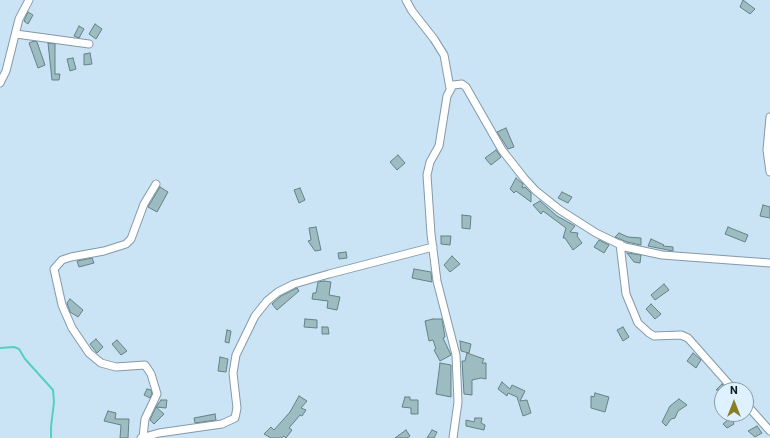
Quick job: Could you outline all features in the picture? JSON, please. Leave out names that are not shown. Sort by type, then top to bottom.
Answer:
[{"type":"street","points":[[0,83],[6,71],[21,15],[29,0]]},
{"type":"street","points":[[406,0],[412,11],[434,39],[444,56],[450,88],[447,96],[439,146],[430,162],[428,170],[433,247],[442,302],[456,355],[458,402],[453,438]]},
{"type":"street","points":[[16,34],[89,44]]},
{"type":"street","points":[[450,88],[457,84],[466,86],[502,150],[536,191],[578,221],[620,244],[642,251],[676,257],[770,263]]},
{"type":"street","points":[[770,117],[767,150],[770,172]]},
{"type":"street","points":[[156,184],[144,204],[131,240],[126,244],[104,251],[62,260],[54,269],[62,305],[72,328],[89,353],[101,363],[116,367],[145,365],[151,374],[157,394],[145,419],[142,438],[222,424],[235,418],[237,408],[233,373],[236,355],[255,316],[278,292],[294,284],[433,247]]},
{"type":"street","points":[[620,244],[626,294],[638,323],[654,336],[681,335],[688,338],[727,382]]},
{"type":"street","points":[[754,413],[770,431]]},
{"type":"building","points":[[743,0],[755,9],[750,14],[740,7]]},
{"type":"building","points":[[28,12],[33,15],[28,24],[24,21]]},
{"type":"building","points":[[95,24],[102,29],[96,39],[89,34]]},
{"type":"building","points":[[79,26],[84,29],[79,38],[74,36]]},
{"type":"building","points":[[34,41],[37,42],[45,65],[38,68],[29,43]]},
{"type":"building","points":[[48,43],[55,44],[55,74],[60,74],[59,80],[52,80]]},
{"type":"building","points":[[90,53],[92,64],[84,65],[84,54]]},
{"type":"building","points":[[73,58],[76,69],[70,71],[67,59]]},
{"type":"building","points":[[506,128],[514,147],[508,149],[497,132]]},
{"type":"building","points":[[496,150],[501,157],[491,165],[485,158]]},
{"type":"building","points":[[398,155],[405,163],[397,170],[390,162]]},
{"type":"building","points":[[516,178],[523,184],[522,188],[525,187],[531,193],[531,202],[516,191],[514,193],[510,189]]},
{"type":"building","points":[[160,187],[168,192],[157,212],[148,207]]},
{"type":"building","points":[[300,188],[305,200],[299,203],[294,190]]},
{"type":"building","points":[[562,192],[572,197],[568,203],[558,198]]},
{"type":"building","points":[[540,201],[557,216],[575,226],[570,232],[578,233],[577,236],[582,243],[573,250],[565,238],[563,238],[566,228],[543,211],[541,214],[533,205]]},
{"type":"building","points":[[763,205],[770,207],[770,218],[760,216]]},
{"type":"building","points":[[462,215],[471,216],[470,229],[462,228]]},
{"type":"building","points":[[316,227],[321,250],[315,251],[308,241],[311,240],[309,228]]},
{"type":"building","points":[[728,227],[748,235],[745,242],[725,234]]},
{"type":"building","points":[[619,233],[628,237],[641,238],[641,245],[627,242],[615,237]]},
{"type":"building","points":[[441,236],[451,236],[450,245],[441,244]]},
{"type":"building","points":[[651,239],[664,245],[663,246],[673,247],[673,251],[648,246]]},
{"type":"building","points":[[599,240],[609,245],[604,253],[594,247]]},
{"type":"building","points":[[346,252],[347,258],[339,259],[338,253]]},
{"type":"building","points":[[627,253],[641,255],[640,263],[634,262]]},
{"type":"building","points":[[452,256],[460,264],[450,272],[444,265]]},
{"type":"building","points":[[92,258],[94,263],[79,267],[77,261]]},
{"type":"building","points":[[414,269],[431,272],[432,282],[412,278]]},
{"type":"building","points":[[318,282],[331,282],[329,295],[340,297],[337,310],[327,308],[328,301],[312,299],[313,293],[316,293]]},
{"type":"building","points":[[664,284],[669,290],[655,300],[651,295]]},
{"type":"building","points":[[297,288],[299,291],[277,310],[272,304],[281,296]]},
{"type":"building","points":[[70,299],[83,310],[78,317],[70,312],[67,303]]},
{"type":"building","points":[[651,304],[661,314],[655,319],[646,309]]},
{"type":"building","points":[[305,319],[317,320],[317,328],[304,327]]},
{"type":"building","points":[[442,319],[445,337],[443,338],[451,355],[440,361],[434,350],[436,349],[433,340],[429,341],[425,321]]},
{"type":"building","points":[[322,327],[328,327],[329,334],[322,334]]},
{"type":"building","points":[[623,327],[629,337],[623,341],[617,330]]},
{"type":"building","points":[[227,330],[231,331],[229,343],[225,342]]},
{"type":"building","points":[[96,339],[103,347],[97,353],[90,344]]},
{"type":"building","points":[[117,340],[127,351],[121,355],[112,344]]},
{"type":"building","points":[[460,341],[471,344],[469,353],[461,351]]},
{"type":"building","points":[[467,353],[484,359],[482,363],[486,363],[486,379],[481,378],[472,380],[472,395],[464,394],[462,361],[465,361]]},
{"type":"building","points":[[693,353],[701,360],[696,368],[687,361]]},
{"type":"building","points":[[220,357],[228,359],[226,372],[218,371]]},
{"type":"building","points":[[440,363],[451,365],[451,397],[436,394]]},
{"type":"building","points":[[502,382],[510,389],[512,385],[525,391],[520,401],[527,400],[531,413],[523,416],[517,397],[508,393],[507,396],[498,389]]},
{"type":"building","points":[[147,389],[151,390],[152,394],[150,398],[144,395]]},
{"type":"building","points":[[595,393],[609,397],[605,412],[591,408],[591,396],[594,397]]},
{"type":"building","points":[[299,396],[307,401],[301,408],[306,410],[302,416],[300,415],[289,428],[292,430],[286,438],[284,436],[281,438],[271,438],[264,434],[271,427],[274,430],[290,412]]},
{"type":"building","points":[[405,397],[410,397],[410,400],[418,400],[418,414],[411,414],[411,408],[402,407]]},
{"type":"building","points":[[679,399],[687,405],[678,411],[675,418],[671,419],[666,426],[662,422],[670,406]]},
{"type":"building","points":[[161,400],[167,400],[166,408],[156,407]]},
{"type":"building","points":[[156,407],[164,414],[154,424],[150,420]]},
{"type":"building","points":[[108,411],[116,413],[115,419],[129,419],[128,438],[120,438],[121,425],[104,421]]},
{"type":"building","points":[[215,414],[216,420],[195,423],[194,418]]},
{"type":"building","points":[[475,418],[482,418],[481,423],[485,425],[484,430],[466,426],[466,420],[474,422]]},
{"type":"building","points":[[725,422],[733,422],[734,424],[727,428],[723,424]]},
{"type":"building","points":[[757,426],[762,433],[755,437],[748,431]]},
{"type":"building","points":[[406,430],[410,436],[407,438],[395,438]]},
{"type":"building","points":[[432,430],[437,432],[434,438],[427,438]]},
{"type":"waterway","points":[[0,348],[14,347],[19,349],[25,359],[53,390],[54,402],[51,438]]}]
